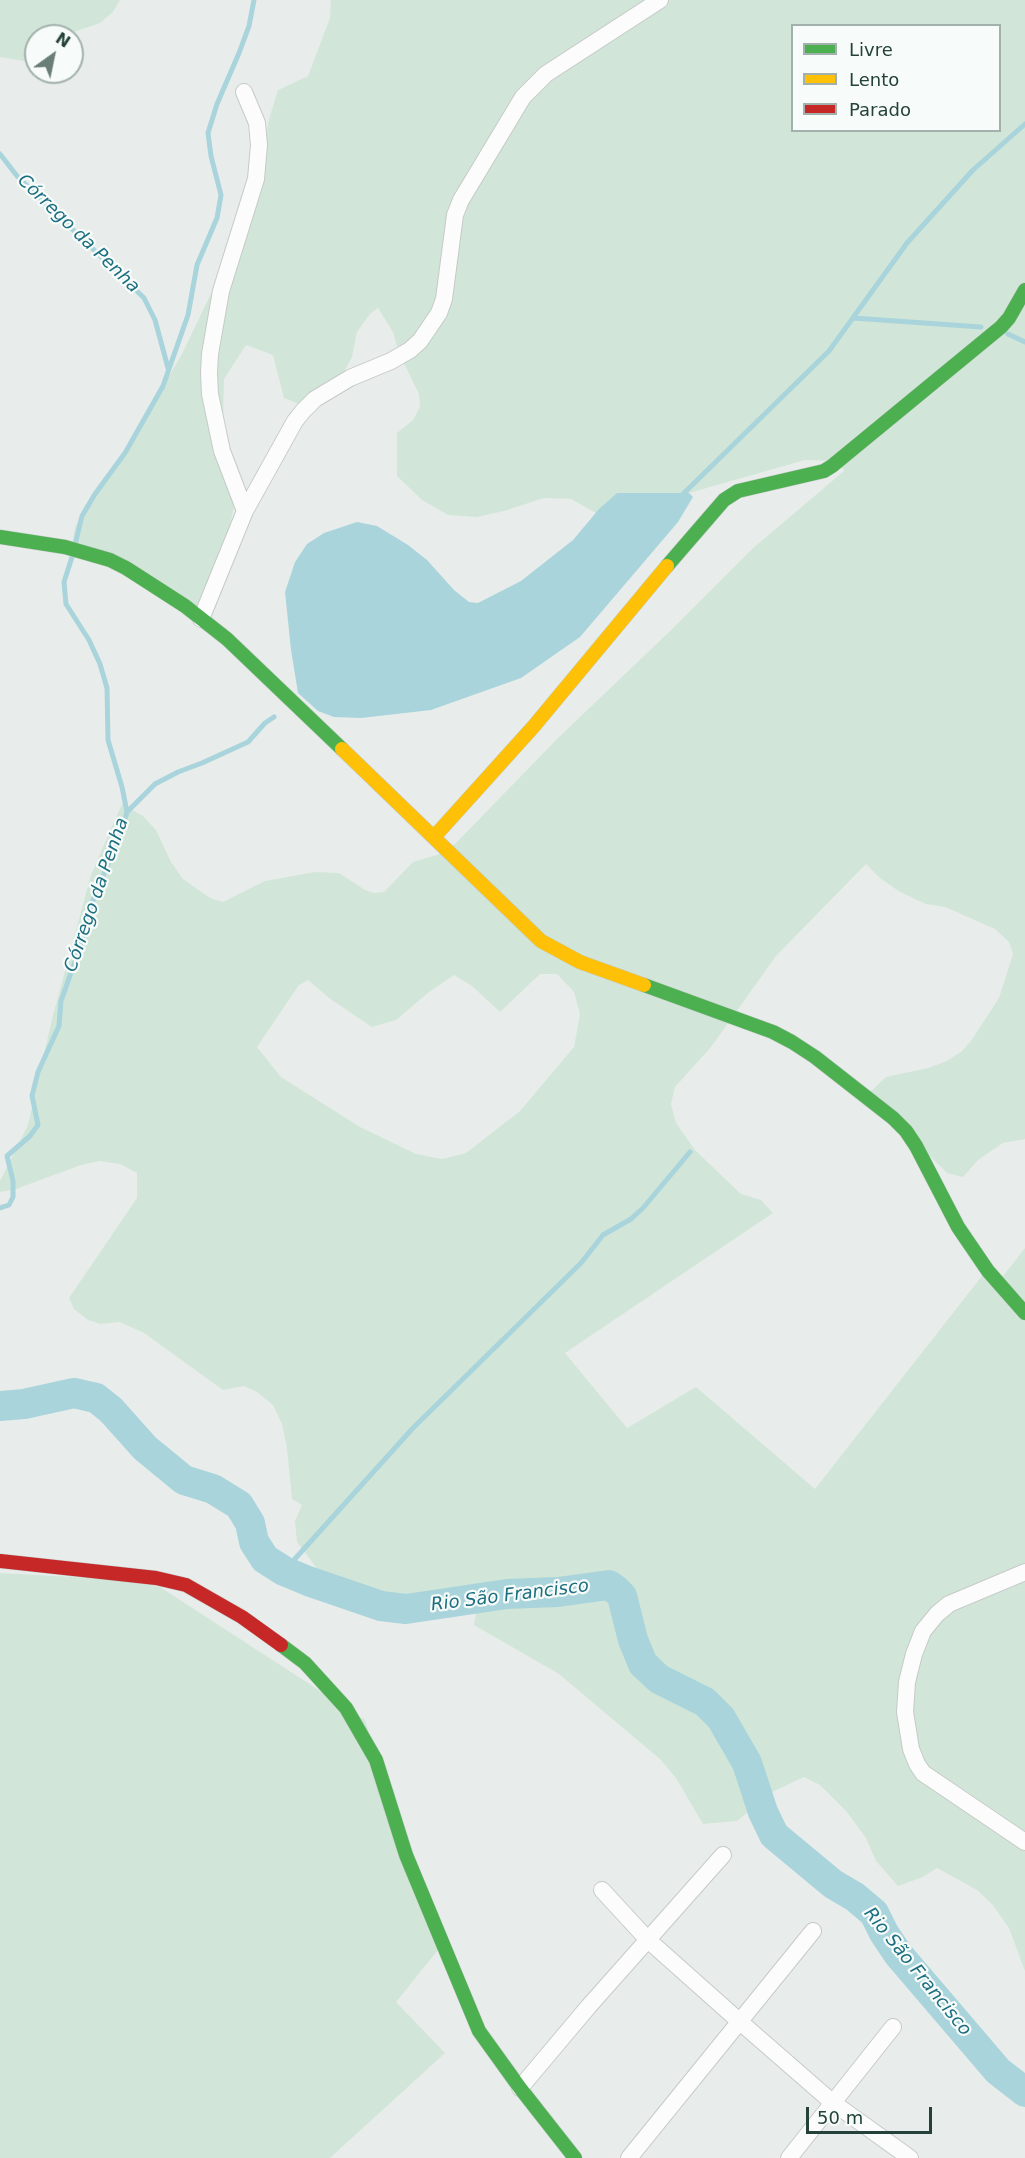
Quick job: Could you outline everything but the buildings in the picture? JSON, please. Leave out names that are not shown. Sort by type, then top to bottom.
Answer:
[{"type":"street","points":[[201,619],[245,511],[295,421],[315,399],[350,378],[411,350],[439,313],[444,299],[455,215],[523,97],[546,74],[660,0]]},
{"type":"street","points":[[244,92],[257,123],[259,145],[256,179],[221,291],[209,373],[210,394],[222,451],[245,511]]},
{"type":"street","points":[[434,837],[534,726],[692,536],[724,501],[738,491],[824,471],[832,466],[1001,327],[1010,318],[1025,290]]},
{"type":"street","points":[[0,537],[72,548],[110,560],[185,606],[227,639],[541,941],[580,962],[792,1041],[816,1057],[893,1118],[916,1146],[958,1227],[982,1262],[1025,1313]]},
{"type":"street","points":[[0,1561],[156,1578],[186,1585],[242,1617],[305,1663],[346,1708],[376,1760],[406,1855],[479,2031],[574,2158]]},
{"type":"street","points":[[1025,1572],[949,1604],[937,1614],[923,1631],[914,1654],[907,1682],[905,1712],[911,1749],[923,1773],[1025,1842]]},
{"type":"street","points":[[520,2088],[723,1855]]},
{"type":"street","points":[[602,1890],[648,1940],[832,2102],[910,2158]]},
{"type":"street","points":[[629,2158],[813,1930]]},
{"type":"street","points":[[789,2158],[894,2027]]},
{"type":"green space","points":[[0,0],[120,0],[113,12],[100,23],[84,28],[84,24],[24,24],[24,61],[0,57]]},
{"type":"green space","points":[[331,0],[1025,0],[1025,1139],[1003,1143],[978,1160],[963,1177],[947,1173],[868,1094],[886,1077],[928,1068],[947,1061],[962,1051],[999,998],[1013,954],[1009,942],[995,929],[945,907],[926,904],[900,892],[880,878],[866,864],[776,956],[711,1047],[675,1087],[671,1104],[676,1123],[695,1150],[741,1194],[761,1200],[773,1213],[565,1353],[627,1428],[696,1387],[815,1489],[989,1267],[1000,1280],[1025,1248],[1025,1971],[1009,1928],[992,1904],[977,1890],[937,1868],[923,1877],[898,1886],[876,1861],[866,1838],[847,1812],[820,1785],[804,1777],[770,1793],[737,1821],[703,1824],[676,1778],[661,1760],[559,1674],[474,1625],[477,1607],[458,1600],[417,1606],[402,1605],[389,1597],[367,1592],[350,1594],[331,1587],[297,1542],[295,1521],[302,1505],[292,1499],[287,1448],[282,1424],[273,1405],[257,1392],[244,1386],[223,1390],[144,1333],[120,1322],[100,1324],[88,1320],[74,1309],[69,1298],[137,1198],[137,1173],[120,1164],[99,1161],[81,1165],[16,1189],[0,1192],[0,1181],[28,1125],[52,1019],[91,875],[122,804],[143,816],[156,830],[171,862],[183,879],[210,898],[223,902],[265,881],[315,872],[339,873],[365,890],[374,893],[384,892],[413,862],[443,853],[456,843],[558,738],[752,549],[844,471],[837,461],[805,460],[689,493],[617,493],[596,513],[571,499],[544,498],[477,517],[448,515],[422,500],[397,476],[397,433],[413,420],[420,407],[419,394],[399,353],[393,332],[378,308],[370,314],[357,332],[352,357],[341,377],[299,404],[284,398],[273,355],[246,345],[224,379],[223,423],[238,477],[238,491],[224,549],[195,616],[72,546],[75,528],[85,505],[123,455],[182,354],[256,197],[269,119],[278,90],[308,76],[330,18]],"holes":[[[540,974],[557,974],[574,992],[580,1014],[574,1047],[520,1111],[466,1153],[442,1159],[416,1154],[360,1127],[281,1077],[257,1047],[299,985],[308,980],[329,998],[372,1027],[396,1020],[429,992],[454,975],[472,986],[500,1012]]]},
{"type":"green space","points":[[0,1573],[129,1580],[160,1587],[365,1720],[438,1950],[396,2002],[445,2053],[330,2158],[0,2158]]},
{"type":"water","points":[[617,493],[689,493],[693,497],[678,522],[580,637],[521,678],[431,710],[361,718],[334,717],[318,711],[298,693],[285,592],[295,562],[307,544],[324,533],[357,522],[377,526],[427,560],[454,590],[469,602],[478,603],[521,581],[573,540],[599,509]]},
{"type":"waterway","points":[[75,545],[82,516],[125,453],[163,386],[188,315],[197,265],[217,218],[221,195],[208,133],[217,104],[249,26],[254,0]]},
{"type":"waterway","points":[[681,496],[829,351],[907,243],[973,170],[1025,124]]},
{"type":"waterway","name":"Córrego da Penha","points":[[0,154],[17,176],[144,298],[155,320],[168,368]]},
{"type":"waterway","points":[[853,318],[981,327]]},
{"type":"waterway","points":[[1008,334],[1025,342]]},
{"type":"waterway","name":"Córrego da Penha","points":[[0,1208],[9,1205],[13,1197],[13,1181],[7,1156],[30,1136],[38,1125],[32,1096],[38,1072],[59,1026],[61,1001],[92,903],[127,812],[108,740],[107,688],[100,664],[89,640],[66,604],[64,582],[73,554]]},
{"type":"waterway","points":[[127,812],[155,784],[248,742],[265,723],[274,717]]},
{"type":"waterway","points":[[284,1571],[413,1428],[581,1263],[603,1235],[631,1219],[643,1208],[690,1152]]},
{"type":"waterway","name":"Rio São Francisco","points":[[0,1406],[24,1404],[74,1393],[96,1398],[111,1410],[145,1448],[184,1480],[213,1489],[239,1505],[250,1523],[254,1542],[265,1559],[284,1571],[308,1581],[381,1606],[406,1609],[507,1594],[558,1592],[609,1585],[622,1596],[633,1640],[643,1664],[659,1679],[705,1702],[721,1718],[747,1763],[763,1812],[774,1835],[833,1884],[855,1897],[874,1913],[898,1954],[998,2071],[1025,2092]]},
{"type":"traffic: fast","points":[[667,566],[724,500],[738,491],[824,471],[832,466],[1001,327],[1009,318],[1025,290]]},
{"type":"traffic: fast","points":[[0,537],[65,547],[110,560],[126,568],[185,606],[227,639],[342,749]]},
{"type":"traffic: fast","points":[[644,985],[773,1032],[792,1042],[815,1057],[893,1118],[916,1146],[958,1227],[988,1271],[1025,1313]]},
{"type":"traffic: fast","points":[[281,1645],[305,1663],[346,1708],[376,1760],[406,1855],[479,2031],[575,2158]]},
{"type":"traffic: slow","points":[[434,837],[534,726],[667,566]]},
{"type":"traffic: slow","points":[[342,749],[541,941],[580,962],[644,985]]},
{"type":"traffic: jam","points":[[0,1561],[156,1578],[186,1585],[242,1617],[281,1645]]}]
